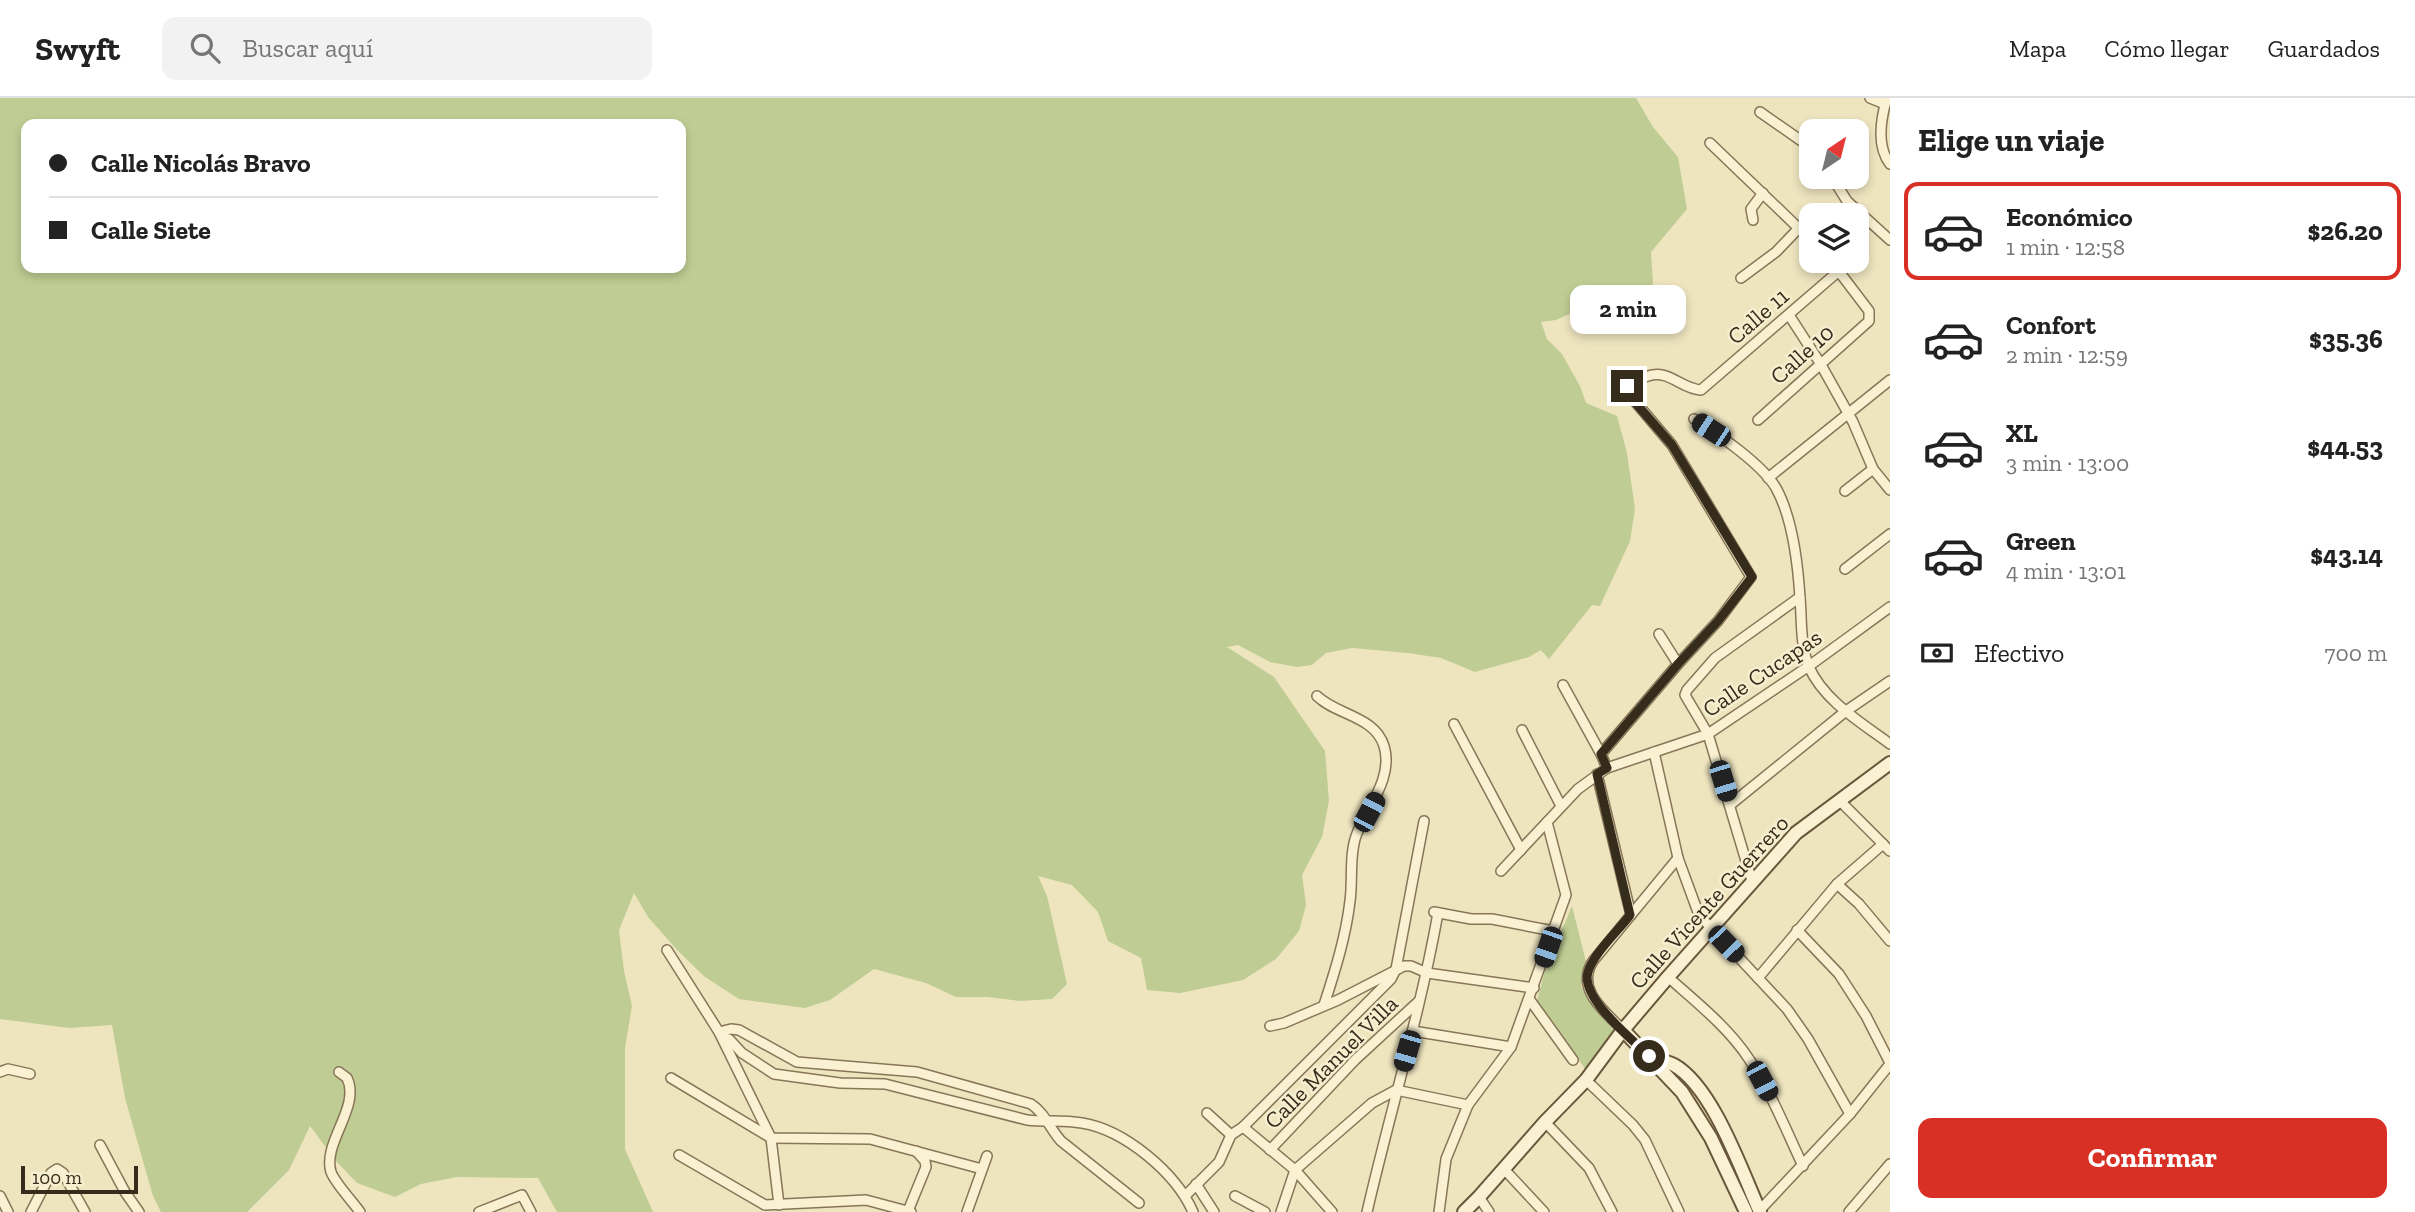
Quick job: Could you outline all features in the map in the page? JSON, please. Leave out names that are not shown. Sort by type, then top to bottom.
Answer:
[{"type":"main road","name":"Calle Vicente Guerrero","points":[[1464,1212],[1586,1080],[1623,1030],[1668,977],[1796,833],[1890,763]]},
{"type":"main road","points":[[1623,1030],[1682,1092],[1694,1109],[1712,1138],[1745,1212]]},
{"type":"main road","points":[[1649,1056],[1674,1065],[1700,1092],[1723,1128],[1759,1212]]},
{"type":"street","points":[[1870,98],[1886,101],[1882,152],[1890,164]]},
{"type":"street","points":[[1760,112],[1799,139]]},
{"type":"street","points":[[1710,143],[1799,228],[1776,252],[1741,278]]},
{"type":"street","points":[[1840,189],[1847,201],[1890,240]]},
{"type":"street","points":[[1754,220],[1751,209],[1763,193]]},
{"type":"street","name":"Calle 11","points":[[1678,664],[1718,621],[1752,577],[1672,445],[1627,393],[1627,386],[1657,373],[1665,374],[1691,390],[1701,390],[1837,273]]},
{"type":"street","name":"Calle 10","points":[[1758,420],[1869,321],[1870,311],[1842,273]]},
{"type":"street","points":[[1788,315],[1860,435],[1873,469],[1890,490]]},
{"type":"street","points":[[1768,478],[1890,380]]},
{"type":"street","points":[[1694,419],[1728,440],[1776,489],[1794,540],[1802,638],[1809,666],[1817,681],[1846,712],[1890,744]]},
{"type":"street","points":[[1845,491],[1873,469]]},
{"type":"street","points":[[1844,569],[1890,534]]},
{"type":"street","points":[[1752,881],[1708,734],[1685,695],[1715,658],[1800,597]]},
{"type":"street","name":"Calle Cucapas","points":[[1501,871],[1561,806],[1597,774],[1607,768],[1708,734],[1890,607]]},
{"type":"street","points":[[1601,754],[1678,664],[1659,634]]},
{"type":"street","points":[[1730,805],[1846,712],[1890,681]]},
{"type":"street","points":[[1563,685],[1607,768]]},
{"type":"street","points":[[1317,696],[1367,724],[1385,746],[1386,759],[1380,790],[1355,841],[1350,902],[1337,966],[1324,1005]]},
{"type":"street","points":[[1454,724],[1521,850]]},
{"type":"street","points":[[1522,730],[1561,806]]},
{"type":"street","points":[[1654,752],[1678,858],[1699,915],[1787,1009],[1808,1039],[1850,1114]]},
{"type":"street","points":[[1597,774],[1630,915]]},
{"type":"street","points":[[1758,978],[1837,884],[1886,848],[1839,800]]},
{"type":"street","points":[[1185,1195],[1219,1162],[1231,1135],[1243,1127],[1386,985],[1396,969],[1424,821]]},
{"type":"street","points":[[1439,1212],[1446,1159],[1468,1105],[1511,1047],[1566,895],[1547,822]]},
{"type":"street","points":[[1623,1030],[1593,997],[1586,981],[1587,973],[1593,961],[1678,858]]},
{"type":"street","points":[[1837,884],[1859,904],[1890,942]]},
{"type":"street","points":[[1367,1212],[1427,973],[1435,912],[1471,919],[1492,919],[1553,931]]},
{"type":"street","points":[[1759,1212],[1850,1114],[1890,1063],[1866,1016],[1839,974],[1797,930]]},
{"type":"street","points":[[667,950],[720,1034],[771,1138],[779,1205]]},
{"type":"street","points":[[1270,1026],[1284,1023],[1354,992],[1396,969],[1411,965],[1427,973],[1534,989]]},
{"type":"street","points":[[1668,977],[1708,1014],[1748,1058],[1777,1109],[1803,1166]]},
{"type":"street","points":[[1530,1000],[1573,1060]]},
{"type":"street","name":"Calle Manuel Villa","points":[[1270,1150],[1356,1059],[1419,1002]]},
{"type":"street","points":[[720,1034],[731,1029],[738,1030],[797,1062],[917,1072],[1031,1104],[1052,1121],[1061,1141],[1139,1203]]},
{"type":"street","name":"Calle Manuel Villa","points":[[1413,1031],[1511,1047]]},
{"type":"street","points":[[720,1034],[729,1039],[741,1053],[774,1074],[840,1083],[885,1084],[1027,1120],[1085,1123],[1125,1139],[1141,1150],[1185,1195],[1193,1212]]},
{"type":"street","points":[[0,1072],[8,1069],[30,1074]]},
{"type":"street","points":[[339,1072],[347,1078],[351,1094],[331,1157],[331,1173],[360,1212]]},
{"type":"street","points":[[671,1078],[771,1138],[870,1139],[982,1169]]},
{"type":"street","points":[[1586,1080],[1645,1140],[1679,1212]]},
{"type":"street","points":[[947,1098],[950,1082]]},
{"type":"street","points":[[1281,1212],[1295,1170],[1372,1102],[1396,1090],[1468,1105]]},
{"type":"street","points":[[1207,1113],[1231,1135]]},
{"type":"street","points":[[1545,1122],[1589,1168],[1612,1212]]},
{"type":"street","points":[[1243,1127],[1295,1170],[1332,1212]]},
{"type":"street","points":[[100,1145],[139,1212]]},
{"type":"street","points":[[679,1154],[765,1205],[866,1200],[910,1212],[926,1167],[925,1161],[915,1150]]},
{"type":"street","points":[[967,1212],[987,1156]]},
{"type":"street","points":[[1849,1212],[1890,1164]]},
{"type":"street","points":[[1503,1168],[1544,1212]]},
{"type":"street","points":[[31,1212],[51,1173],[57,1169],[63,1174],[85,1212]]},
{"type":"street","points":[[1196,1184],[1213,1212]]},
{"type":"street","points":[[0,1195],[8,1212]]},
{"type":"street","points":[[479,1212],[522,1195],[531,1212]]},
{"type":"street","points":[[1235,1196],[1265,1212]]},
{"type":"street","points":[[1479,1197],[1489,1212]]},
{"type":"green space","points":[[0,98],[1636,98],[1653,127],[1678,157],[1687,209],[1651,252],[1653,284],[1637,298],[1606,307],[1576,311],[1556,320],[1541,322],[1547,339],[1562,354],[1580,386],[1586,403],[1617,416],[1627,453],[1635,509],[1630,541],[1600,606],[1592,605],[1549,659],[1541,650],[1529,657],[1475,672],[1441,658],[1352,648],[1326,653],[1312,665],[1297,667],[1270,662],[1238,645],[1227,647],[1274,677],[1325,751],[1329,801],[1322,837],[1302,875],[1306,905],[1299,931],[1276,959],[1243,980],[1180,993],[1147,990],[1141,958],[1108,941],[1098,912],[1072,885],[1038,876],[1047,896],[1067,984],[1052,999],[1020,1001],[956,997],[926,983],[874,969],[830,1000],[805,1008],[739,999],[705,977],[677,950],[648,917],[634,893],[619,930],[632,1006],[625,1048],[625,1149],[653,1212],[557,1212],[538,1178],[457,1177],[421,1184],[395,1197],[357,1183],[336,1161],[310,1126],[289,1170],[247,1212],[161,1212],[153,1196],[125,1098],[112,1025],[69,1028],[0,1019]]},
{"type":"green space","points":[[1572,906],[1586,962],[1581,986],[1614,1031],[1586,1070],[1537,1001],[1545,970]]},
{"type":"route","points":[[1627,386],[1627,393],[1672,445],[1752,577],[1718,621],[1601,754],[1607,768],[1597,774],[1630,915],[1593,961],[1586,981],[1599,1006],[1649,1056]]}]
